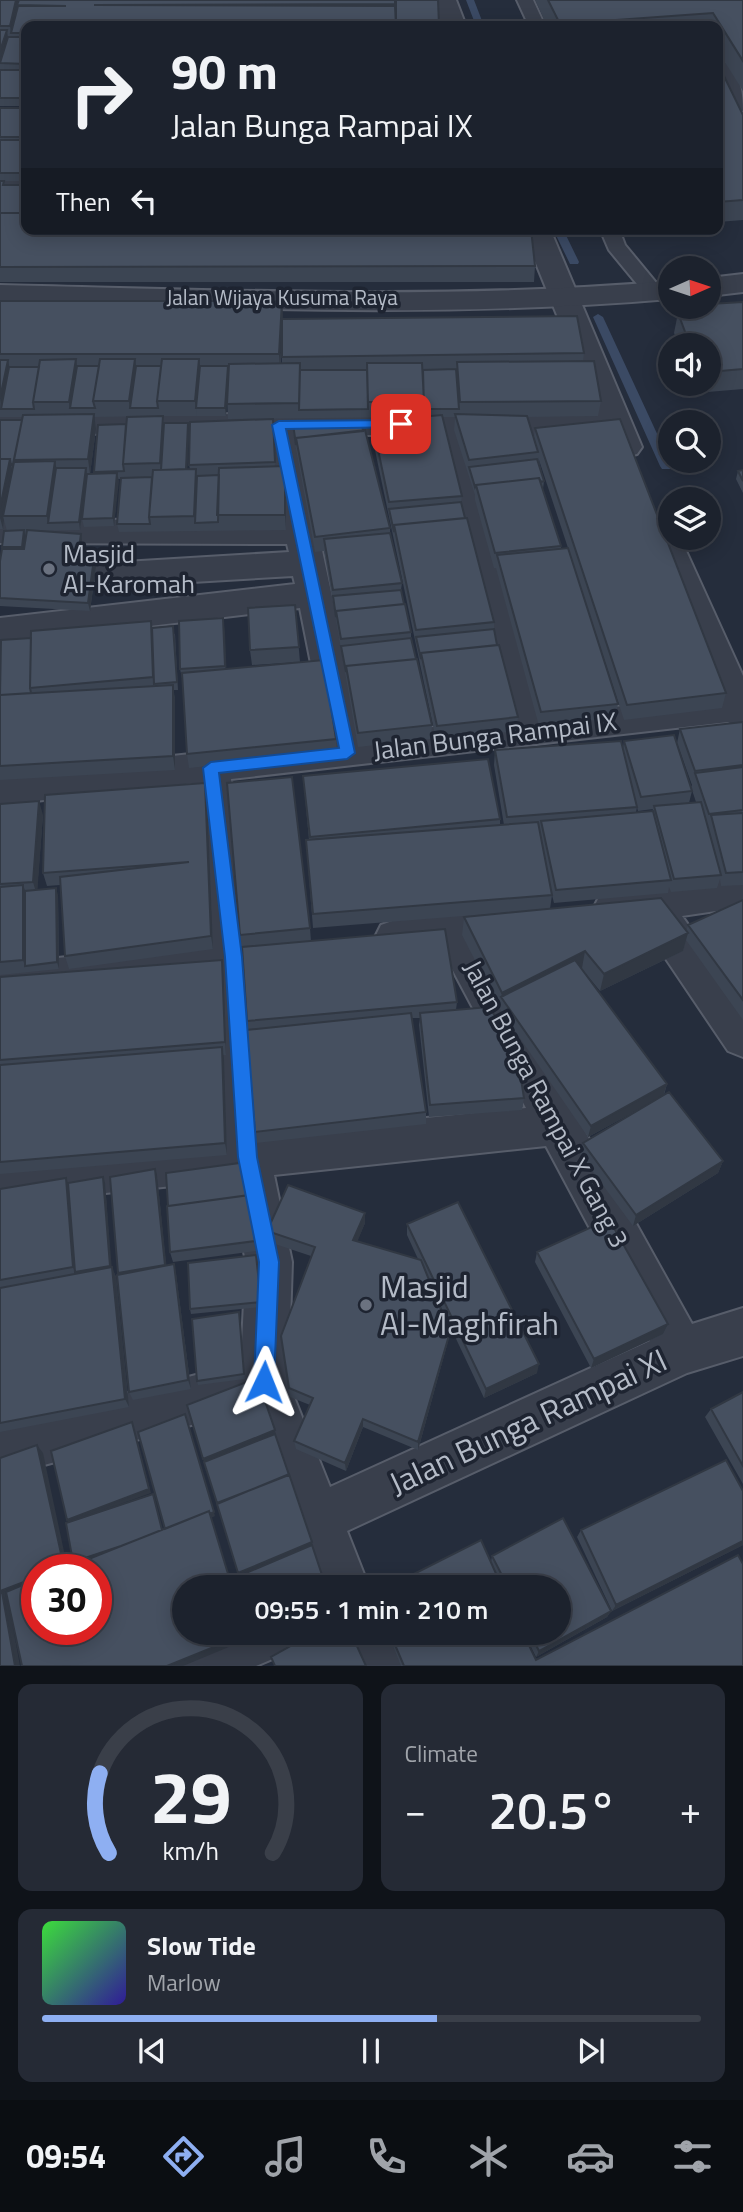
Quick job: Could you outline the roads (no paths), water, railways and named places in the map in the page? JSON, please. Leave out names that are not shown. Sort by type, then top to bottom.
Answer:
[{"type":"street","points":[[444,0],[452,21]]},
{"type":"street","points":[[0,184],[21,184]]},
{"type":"street","points":[[538,235],[637,473]]},
{"type":"street","points":[[721,286],[743,283]]},
{"type":"street","name":"Jalan Wijaya Kusuma Raya","points":[[0,294],[264,300],[564,299],[658,290]]},
{"type":"street","points":[[0,423],[617,426]]},
{"type":"street","points":[[449,424],[526,733]]},
{"type":"street","points":[[279,425],[347,753]]},
{"type":"street","points":[[651,509],[739,699]]},
{"type":"street","points":[[0,531],[111,532],[307,563]]},
{"type":"street","points":[[104,618],[111,532]]},
{"type":"street","points":[[108,575],[307,563]]},
{"type":"street","points":[[0,631],[104,618],[307,563]]},
{"type":"street","name":"Jalan Bunga Rampai IX","points":[[0,790],[526,733],[739,699]]},
{"type":"street","points":[[211,768],[233,957],[248,1157],[269,1262],[264,1382],[338,1575]]},
{"type":"street","points":[[356,942],[743,891]]},
{"type":"street","points":[[650,904],[743,1038]]},
{"type":"street","name":"Jalan Bunga Rampai X Gang 3","points":[[452,930],[681,1351]]},
{"type":"street","points":[[0,982],[288,950]]},
{"type":"street","points":[[0,1183],[556,1125]]},
{"type":"street","name":"Jalan Bunga Rampai XI","points":[[317,1519],[681,1351],[743,1332]]},
{"type":"street","points":[[0,1452],[264,1382]]},
{"type":"street","points":[[194,1666],[242,1645]]},
{"type":"street","points":[[370,1645],[380,1666]]},
{"type":"lane","points":[[525,0],[535,21]]},
{"type":"lane","points":[[723,69],[743,106]]},
{"type":"lane","points":[[611,235],[616,246],[658,286]]},
{"type":"waterway","points":[[470,0],[478,21]]},
{"type":"waterway","points":[[561,235],[574,262]]},
{"type":"waterway","points":[[598,317],[658,448]]},
{"type":"place","name":"Masjid Al-Karomah","points":[[49,569]]},
{"type":"place","name":"Masjid Al-Maghfirah","points":[[366,1305]]}]
